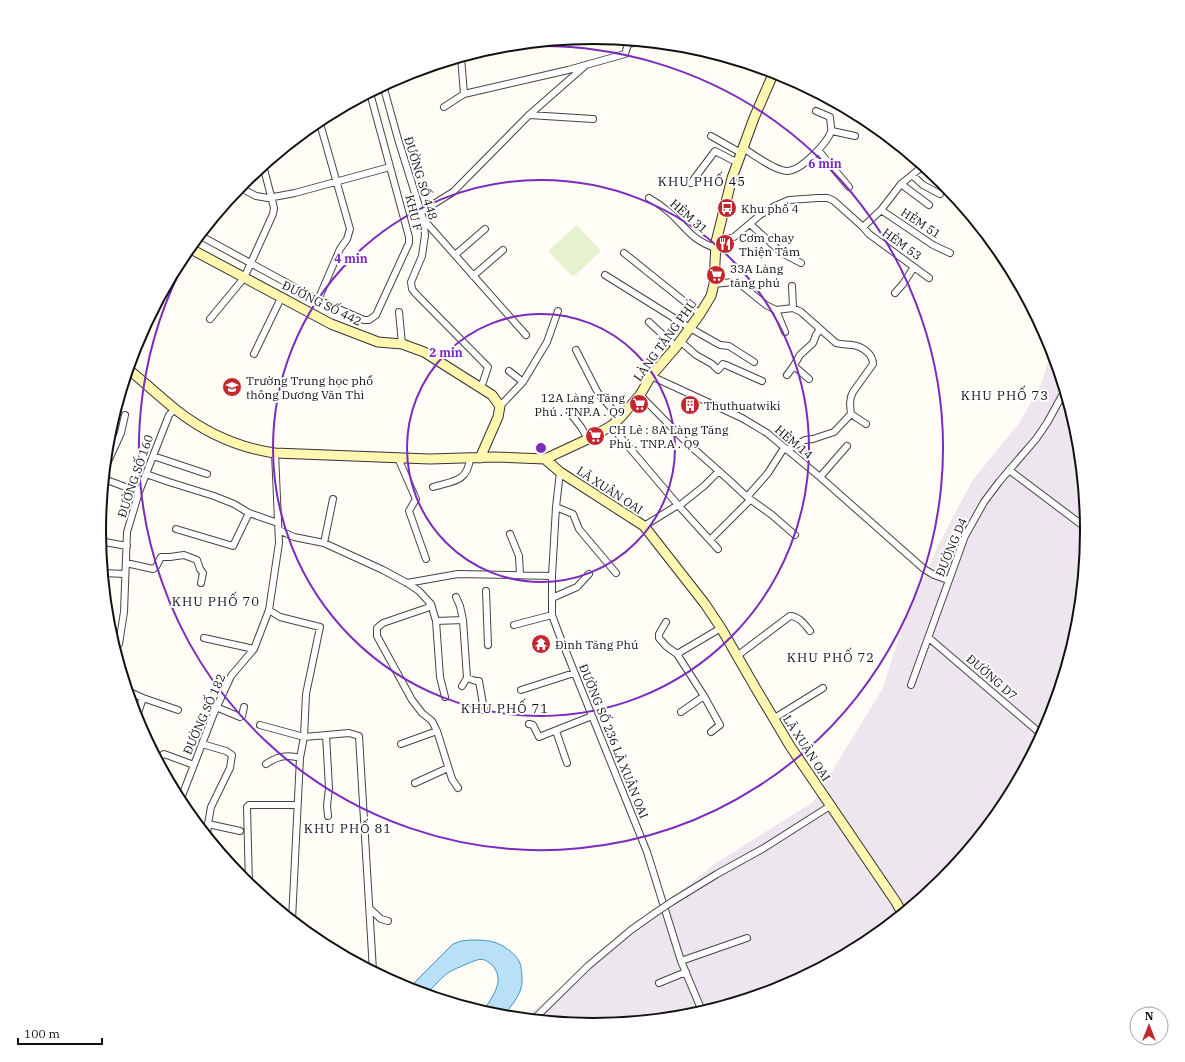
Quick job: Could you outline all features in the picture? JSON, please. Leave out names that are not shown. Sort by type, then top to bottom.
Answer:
[{"type":"main road","name":"LÀNG TĂNG PHÚ","points":[[545,459],[588,439],[611,426],[620,418],[640,395],[651,376],[690,328],[711,296],[714,284],[716,245],[723,210],[754,118],[771,78]]},
{"type":"main road","name":"ĐƯỜNG SỐ 442","points":[[194,251],[331,324],[378,342],[402,344],[424,352],[492,395],[500,406]]},
{"type":"main road","points":[[132,372],[175,409],[213,433],[250,449],[275,454],[398,458],[545,459]]},
{"type":"main road","points":[[480,458],[498,417],[500,406]]},
{"type":"main road","name":"LÃ XUÂN OAI","points":[[545,459],[560,472],[644,526],[722,628],[773,719],[900,909]]},
{"type":"street","points":[[444,107],[464,94],[568,70],[625,54],[626,45]]},
{"type":"street","points":[[461,62],[464,94]]},
{"type":"street","points":[[421,212],[452,192],[529,115],[586,65]]},
{"type":"street","name":"ĐƯỜNG SỐ 448","points":[[385,91],[423,219],[425,236],[422,256],[411,282],[412,289],[488,367],[484,382],[480,388]]},
{"type":"street","name":"KHU F","points":[[204,238],[318,300],[364,320],[369,320],[376,315],[409,243],[409,237],[371,97]]},
{"type":"street","points":[[710,136],[777,168],[787,171],[796,168],[823,146],[832,131],[830,117],[816,111]]},
{"type":"street","points":[[529,115],[593,119]]},
{"type":"street","points":[[318,300],[340,249],[347,239],[350,229],[321,127]]},
{"type":"street","points":[[832,131],[855,136]]},
{"type":"street","points":[[818,150],[848,187]]},
{"type":"street","points":[[691,183],[715,151],[738,162]]},
{"type":"street","points":[[245,190],[256,196],[271,198],[390,167]]},
{"type":"street","points":[[863,227],[881,210],[901,184],[919,170]]},
{"type":"street","points":[[210,319],[244,278],[273,214],[274,208],[265,171]]},
{"type":"street","points":[[912,175],[923,185],[940,194]]},
{"type":"street","points":[[901,184],[929,206]]},
{"type":"street","name":"HẺM 31","points":[[649,198],[669,212],[692,236],[704,243],[716,245]]},
{"type":"street","name":"HẺM 53","points":[[716,245],[734,237],[760,215],[789,200],[828,198],[834,201],[869,234],[929,278]]},
{"type":"street","name":"HẺM 51","points":[[881,210],[933,246],[950,253]]},
{"type":"street","points":[[423,219],[526,335]]},
{"type":"street","points":[[750,224],[782,253],[801,263]]},
{"type":"street","points":[[455,255],[486,229]]},
{"type":"street","points":[[473,276],[503,250]]},
{"type":"street","points":[[624,253],[700,314]]},
{"type":"street","points":[[895,293],[914,267]]},
{"type":"street","points":[[605,276],[690,328],[720,345],[729,346],[754,362]]},
{"type":"street","points":[[710,540],[768,474],[785,449],[805,440],[834,432],[851,414],[851,397],[873,364],[873,358],[870,354],[858,346],[836,343],[801,312],[793,308],[776,310],[766,305],[740,284],[733,282],[714,284]]},
{"type":"street","points":[[792,286],[793,308]]},
{"type":"street","points":[[254,354],[281,298]]},
{"type":"street","points":[[776,310],[785,332]]},
{"type":"street","points":[[500,406],[523,382],[547,342],[558,311]]},
{"type":"street","points":[[399,312],[402,344]]},
{"type":"street","points":[[649,322],[678,344],[712,364],[718,370],[723,364],[762,381]]},
{"type":"street","points":[[787,375],[800,355],[813,343],[820,329]]},
{"type":"street","points":[[576,350],[598,393],[620,418]]},
{"type":"street","points":[[794,366],[809,379]]},
{"type":"street","points":[[509,371],[523,382]]},
{"type":"street","name":"HẺM 14","points":[[651,376],[742,418],[767,433],[820,477],[924,569],[934,575],[948,580]]},
{"type":"street","points":[[640,395],[684,440],[748,498],[772,515],[795,535]]},
{"type":"street","name":"ĐƯỜNG D4","points":[[911,685],[929,638],[957,554],[974,518],[984,502],[1009,470],[1036,439],[1061,398]]},
{"type":"street","name":"ĐƯỜNG SỐ 160","points":[[119,644],[124,612],[127,532],[139,492],[169,415],[175,409]]},
{"type":"street","points":[[570,413],[588,439]]},
{"type":"street","points":[[851,414],[866,424]]},
{"type":"street","points":[[112,452],[121,433],[125,415]]},
{"type":"street","points":[[611,426],[718,550]]},
{"type":"street","points":[[820,477],[847,446]]},
{"type":"street","points":[[146,474],[214,496],[234,504],[249,513],[278,523],[275,454]]},
{"type":"street","points":[[153,456],[207,474]]},
{"type":"street","points":[[398,458],[416,499],[409,511],[426,559]]},
{"type":"street","points":[[433,487],[460,479],[466,474],[470,459]]},
{"type":"street","points":[[1009,470],[1080,523]]},
{"type":"street","points":[[644,526],[678,505],[704,486],[719,471]]},
{"type":"street","name":"ĐƯỜNG SỐ 236 LÃ XUÂN OAI","points":[[560,472],[556,507],[552,576],[552,615],[647,852],[682,961],[700,1006]]},
{"type":"street","points":[[109,481],[139,492]]},
{"type":"street","points":[[324,544],[334,499]]},
{"type":"street","points":[[556,507],[573,514],[579,528],[616,573]]},
{"type":"street","points":[[176,529],[233,546],[249,513]]},
{"type":"street","name":"ĐƯỜNG SỐ 182","points":[[183,794],[216,707],[231,676],[254,649],[269,610],[279,543],[278,523]]},
{"type":"street","points":[[279,530],[294,537],[324,544],[383,570],[419,591],[431,604],[436,621],[440,677],[445,697]]},
{"type":"street","points":[[510,534],[519,556],[520,575]]},
{"type":"street","points":[[106,542],[127,546]]},
{"type":"street","points":[[126,562],[153,569],[156,567],[161,557],[184,555],[197,560],[200,570],[203,573],[201,583]]},
{"type":"street","points":[[108,573],[126,574]]},
{"type":"street","points":[[407,583],[458,574],[552,576]]},
{"type":"street","points":[[552,598],[577,587],[589,574]]},
{"type":"street","points":[[486,591],[488,645]]},
{"type":"street","points":[[456,597],[460,606],[463,620],[467,678],[462,686]]},
{"type":"street","points":[[431,604],[427,608],[382,623],[377,628],[377,636],[412,700],[422,713],[432,722],[437,731],[452,779],[458,788]]},
{"type":"street","points":[[269,610],[280,617],[320,627],[306,694],[304,737],[300,758],[296,805],[292,914]]},
{"type":"street","points":[[514,625],[552,615]]},
{"type":"street","points":[[737,656],[790,616],[798,619],[810,632]]},
{"type":"street","points":[[436,621],[463,620]]},
{"type":"street","points":[[666,622],[659,634],[659,638],[666,646],[677,654],[720,724],[719,727],[711,732]]},
{"type":"street","points":[[677,654],[722,628]]},
{"type":"street","points":[[204,638],[254,649]]},
{"type":"street","name":"ĐƯỜNG D7","points":[[929,638],[1036,730]]},
{"type":"street","points":[[521,690],[574,673]]},
{"type":"street","points":[[467,678],[479,681],[484,710]]},
{"type":"street","points":[[773,719],[823,688]]},
{"type":"street","points":[[133,694],[178,710]]},
{"type":"street","points":[[681,712],[704,696]]},
{"type":"street","points":[[139,709],[143,698]]},
{"type":"street","points":[[216,707],[240,717],[242,716],[244,707]]},
{"type":"street","points":[[529,724],[533,725],[538,737],[592,716]]},
{"type":"street","points":[[260,725],[304,737],[349,733],[359,736],[373,966]]},
{"type":"street","points":[[401,744],[437,731]]},
{"type":"street","points":[[556,731],[567,763]]},
{"type":"street","points":[[326,735],[329,788],[327,806],[328,816]]},
{"type":"street","points":[[202,744],[226,751],[232,755],[230,768],[211,807],[208,829]]},
{"type":"street","points":[[161,756],[164,754],[194,765]]},
{"type":"street","points":[[266,764],[275,757],[287,755],[300,758]]},
{"type":"street","points":[[415,783],[448,768]]},
{"type":"street","points":[[249,876],[247,807],[249,805],[296,805]]},
{"type":"street","points":[[538,1015],[588,966],[631,930],[673,901],[764,848],[830,806]]},
{"type":"street","points":[[208,824],[240,831]]},
{"type":"street","points":[[370,909],[381,919],[388,921]]},
{"type":"street","points":[[682,961],[747,938]]},
{"type":"street","points":[[659,983],[686,972]]},
{"type":"shaded area","points":[[1048,360],[1063,405],[1070,436],[1078,499],[1080,531],[1078,563],[1070,626],[1054,688],[1029,746],[1014,775],[997,802],[959,852],[914,897],[863,936],[808,968],[779,981],[719,1001],[688,1009],[656,1014],[592,1018],[529,1014],[716,863],[813,802],[883,688],[903,624],[939,544],[972,481],[1019,423],[1042,383]]},
{"type":"green space","points":[[577,225],[601,251],[573,277],[548,251]]},
{"type":"water","points":[[483,940],[498,943],[514,954],[518,959],[520,963],[522,986],[518,996],[507,1011],[486,1006],[494,994],[498,982],[498,976],[496,970],[491,964],[483,960],[479,959],[451,971],[430,990],[413,984],[453,944],[461,941]]},
{"type":"place","name":"Khu phố 4","points":[[727,208]]},
{"type":"place","name":"Cơm chay Thiện Tâm","points":[[725,244]]},
{"type":"place","name":"33A Làng tăng phú","points":[[716,275]]},
{"type":"place","name":"Trường Trung học phổ thông Dương Văn Thì","points":[[232,387]]},
{"type":"place","name":"12A Làng Tăng Phú . TNP.A . Q9","points":[[639,404]]},
{"type":"place","name":"Thuthuatwiki","points":[[690,405]]},
{"type":"place","name":"CH Lẻ : 8A Làng Tăng Phú . TNP.A . Q9","points":[[595,436]]},
{"type":"place","name":"Đình Tăng Phú","points":[[541,644]]},
{"type":"district","name":"KHU PHỐ 45","points":[[702,181]]},
{"type":"district","name":"KHU PHỐ 73","points":[[1005,395]]},
{"type":"district","name":"KHU PHỐ 70","points":[[216,601]]},
{"type":"district","name":"KHU PHỐ 72","points":[[831,657]]},
{"type":"district","name":"KHU PHỐ 71","points":[[505,708]]},
{"type":"district","name":"KHU PHỐ 81","points":[[348,828]]}]
